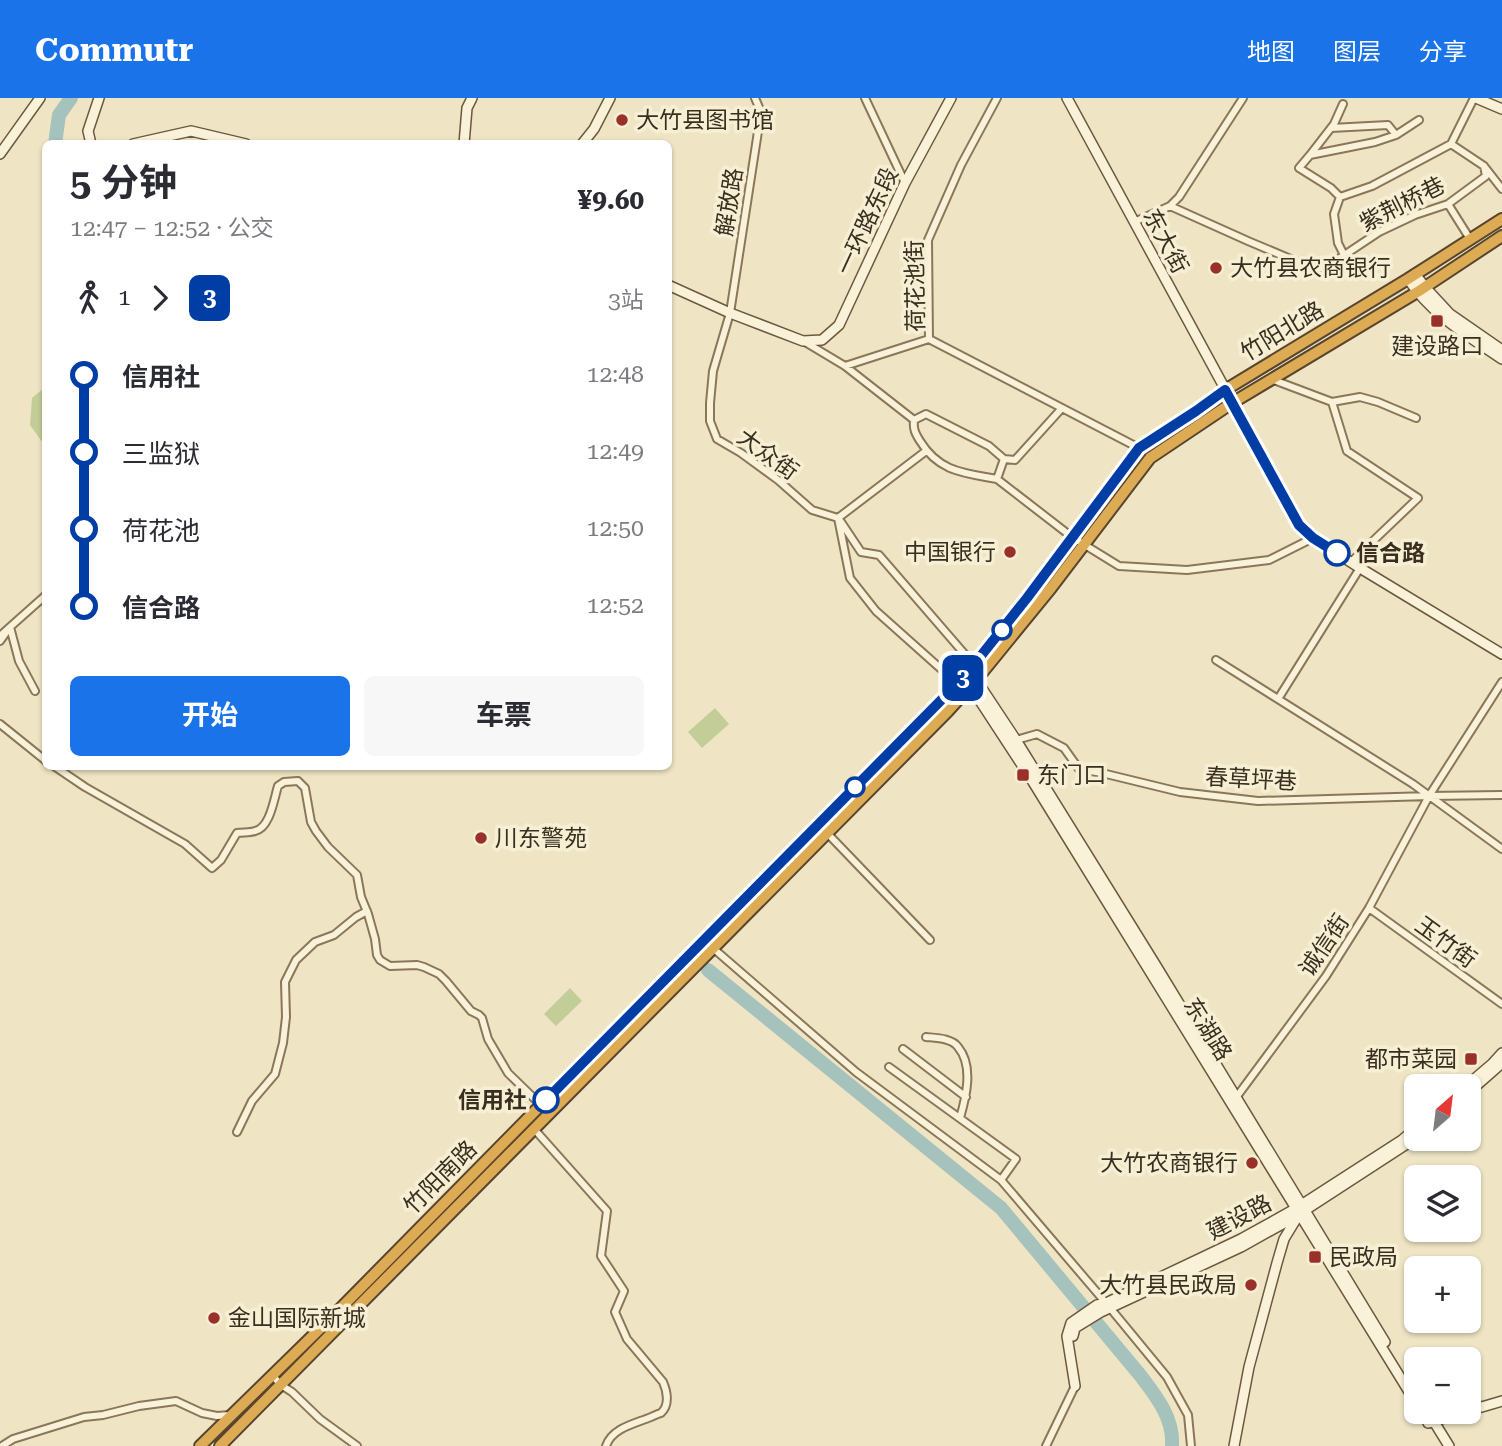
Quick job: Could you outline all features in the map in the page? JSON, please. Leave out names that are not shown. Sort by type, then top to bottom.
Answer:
[{"type":"highway","name":"竹阳北路","points":[[1225,390],[1502,219]]},
{"type":"highway","name":"竹阳北路","points":[[1232,403],[1421,290],[1502,236]]},
{"type":"highway","name":"竹阳南路","points":[[200,1446],[970,678],[1139,448],[1225,390]]},
{"type":"highway","name":"竹阳南路","points":[[220,1446],[828,834],[970,678],[1084,545],[1150,458],[1232,403]]},
{"type":"street","points":[[0,153],[40,98]]},
{"type":"street","points":[[90,140],[88,131],[99,98]]},
{"type":"street","points":[[464,140],[467,108],[472,98]]},
{"type":"street","points":[[585,140],[610,98]]},
{"type":"street","name":"解放路","points":[[730,313],[761,113],[755,98]]},
{"type":"street","points":[[865,98],[905,183]]},
{"type":"street","name":"一环路东段","points":[[803,341],[822,340],[839,325],[905,183],[951,98]]},
{"type":"street","name":"荷花池街","points":[[997,98],[961,164],[928,240],[929,339],[1139,448]]},
{"type":"street","name":"东大街","points":[[1067,98],[1299,525],[1313,538],[1360,568],[1502,654]]},
{"type":"street","points":[[1134,222],[1170,206],[1179,197],[1243,98]]},
{"type":"street","points":[[1340,197],[1372,186],[1451,144],[1475,98],[1502,109]]},
{"type":"street","points":[[1340,197],[1299,167],[1331,128],[1343,104]]},
{"type":"street","points":[[1310,155],[1375,142],[1396,135],[1419,120]]},
{"type":"street","points":[[1331,128],[1388,125],[1396,135]]},
{"type":"street","points":[[151,140],[191,131],[229,140]]},
{"type":"street","points":[[1451,144],[1484,166],[1502,189]]},
{"type":"street","name":"紫荆桥巷","points":[[1170,206],[1312,268],[1325,268],[1379,232],[1415,215],[1448,204],[1486,176],[1484,166]]},
{"type":"street","points":[[1340,197],[1334,214],[1338,243],[1344,256]]},
{"type":"street","points":[[1448,204],[1470,239]]},
{"type":"street","points":[[1412,276],[1442,318],[1502,359]]},
{"type":"street","points":[[672,287],[803,341],[845,366],[914,420]]},
{"type":"street","points":[[1421,290],[1502,350]]},
{"type":"street","name":"大众街","points":[[730,313],[713,371],[710,421],[717,439],[778,480],[812,510],[838,518]]},
{"type":"street","points":[[845,366],[929,339]]},
{"type":"street","points":[[1271,380],[1332,402],[1360,397],[1416,418]]},
{"type":"street","points":[[1332,402],[1347,451],[1418,498],[1351,562]]},
{"type":"street","points":[[914,420],[926,414],[989,446],[1004,459],[1015,460],[1062,408]]},
{"type":"street","points":[[914,420],[913,430],[926,451],[945,467],[997,479],[1072,537],[1119,566],[1187,570],[1269,560],[1313,538]]},
{"type":"street","points":[[838,518],[926,451]]},
{"type":"street","points":[[997,479],[1004,459]]},
{"type":"street","points":[[838,518],[861,552],[879,555],[968,658],[970,678],[950,677],[876,611],[850,578],[838,518]]},
{"type":"street","points":[[1278,699],[1360,568]]},
{"type":"street","points":[[0,636],[42,599]]},
{"type":"street","points":[[0,641],[10,627]]},
{"type":"street","points":[[10,627],[19,661],[35,691]]},
{"type":"street","points":[[1216,660],[1429,796],[1502,849]]},
{"type":"street","name":"东湖路","points":[[970,678],[1016,740],[1404,1384]]},
{"type":"street","name":"东湖路","points":[[970,678],[1234,1100]]},
{"type":"street","name":"诚信街","points":[[1234,1100],[1326,976],[1369,908],[1429,796],[1502,682]]},
{"type":"street","points":[[0,724],[42,758]]},
{"type":"street","name":"春草坪巷","points":[[1016,740],[1037,734],[1064,748],[1079,769],[1180,792],[1258,801],[1502,795]]},
{"type":"street","points":[[60,770],[85,788],[185,844],[212,868],[221,860],[237,833],[257,831],[262,827],[272,811],[278,786],[284,782],[298,781],[306,788],[311,822],[316,831],[328,847],[357,875],[380,960],[390,967],[418,965],[439,974],[471,1011],[480,1014],[488,1039],[508,1073],[551,1114]]},
{"type":"street","points":[[828,834],[930,940]]},
{"type":"street","name":"玉竹街","points":[[1369,908],[1502,1004]]},
{"type":"street","points":[[237,1132],[252,1101],[275,1074],[286,1017],[285,982],[296,960],[315,942],[334,935],[367,911]]},
{"type":"street","points":[[714,949],[856,1072],[1001,1180],[1104,1307],[1167,1377],[1188,1415],[1191,1446]]},
{"type":"street","points":[[926,1037],[958,1045],[967,1065],[966,1097],[960,1118]]},
{"type":"street","points":[[903,1049],[966,1097]]},
{"type":"street","points":[[1480,1074],[1502,1053]]},
{"type":"street","points":[[1481,1082],[1502,1063]]},
{"type":"street","points":[[888,1066],[1016,1159],[1001,1180]]},
{"type":"street","points":[[535,1130],[607,1211],[601,1256],[624,1291],[615,1312],[626,1339],[666,1389],[667,1398],[661,1413],[620,1429],[609,1437],[606,1446]]},
{"type":"street","name":"建设路","points":[[1299,1210],[1404,1138]]},
{"type":"street","name":"建设路","points":[[1075,1386],[1067,1336],[1073,1325],[1299,1210],[1404,1145]]},
{"type":"street","points":[[1234,1446],[1249,1367],[1277,1263],[1284,1239],[1299,1210]]},
{"type":"street","name":"东湖路","points":[[1299,1210],[1404,1373]]},
{"type":"street","points":[[272,1375],[320,1419],[357,1446]]},
{"type":"street","points":[[1046,1446],[1075,1386]]},
{"type":"street","points":[[2,1446],[84,1417],[139,1406],[176,1401],[202,1413],[230,1415]]},
{"type":"street","points":[[1481,1407],[1502,1401]]},
{"type":"street","points":[[1432,1424],[1441,1446]]},
{"type":"street","points":[[1434,1424],[1449,1446]]},
{"type":"green space","points":[[42,390],[42,442],[30,425],[32,398]]},
{"type":"green space","points":[[715,708],[729,724],[702,748],[688,732]]},
{"type":"green space","points":[[570,988],[582,1001],[556,1026],[544,1014]]},
{"type":"waterway","points":[[56,140],[59,115],[71,98]]},
{"type":"waterway","points":[[708,970],[1001,1208],[1152,1391],[1167,1417],[1172,1446]]},
{"type":"bus line","name":"3","points":[[546,1100],[964,677],[1139,448],[1225,390],[1299,525],[1313,538],[1337,553]]},
{"type":"place","name":"大竹县图书馆","points":[[622,120]]},
{"type":"place","name":"大竹县农商银行","points":[[1216,268]]},
{"type":"place","name":"建设路口","points":[[1437,321]]},
{"type":"place","name":"中国银行","points":[[1010,552]]},
{"type":"place","name":"信合路","points":[[1337,553]]},
{"type":"place","name":"东门口","points":[[1023,775]]},
{"type":"place","name":"川东警苑","points":[[481,838]]},
{"type":"place","name":"都市菜园","points":[[1471,1059]]},
{"type":"place","name":"信用社","points":[[546,1100]]},
{"type":"place","name":"大竹农商银行","points":[[1252,1163]]},
{"type":"place","name":"民政局","points":[[1315,1257]]},
{"type":"place","name":"大竹县民政局","points":[[1251,1285]]},
{"type":"place","name":"金山国际新城","points":[[214,1318]]}]
